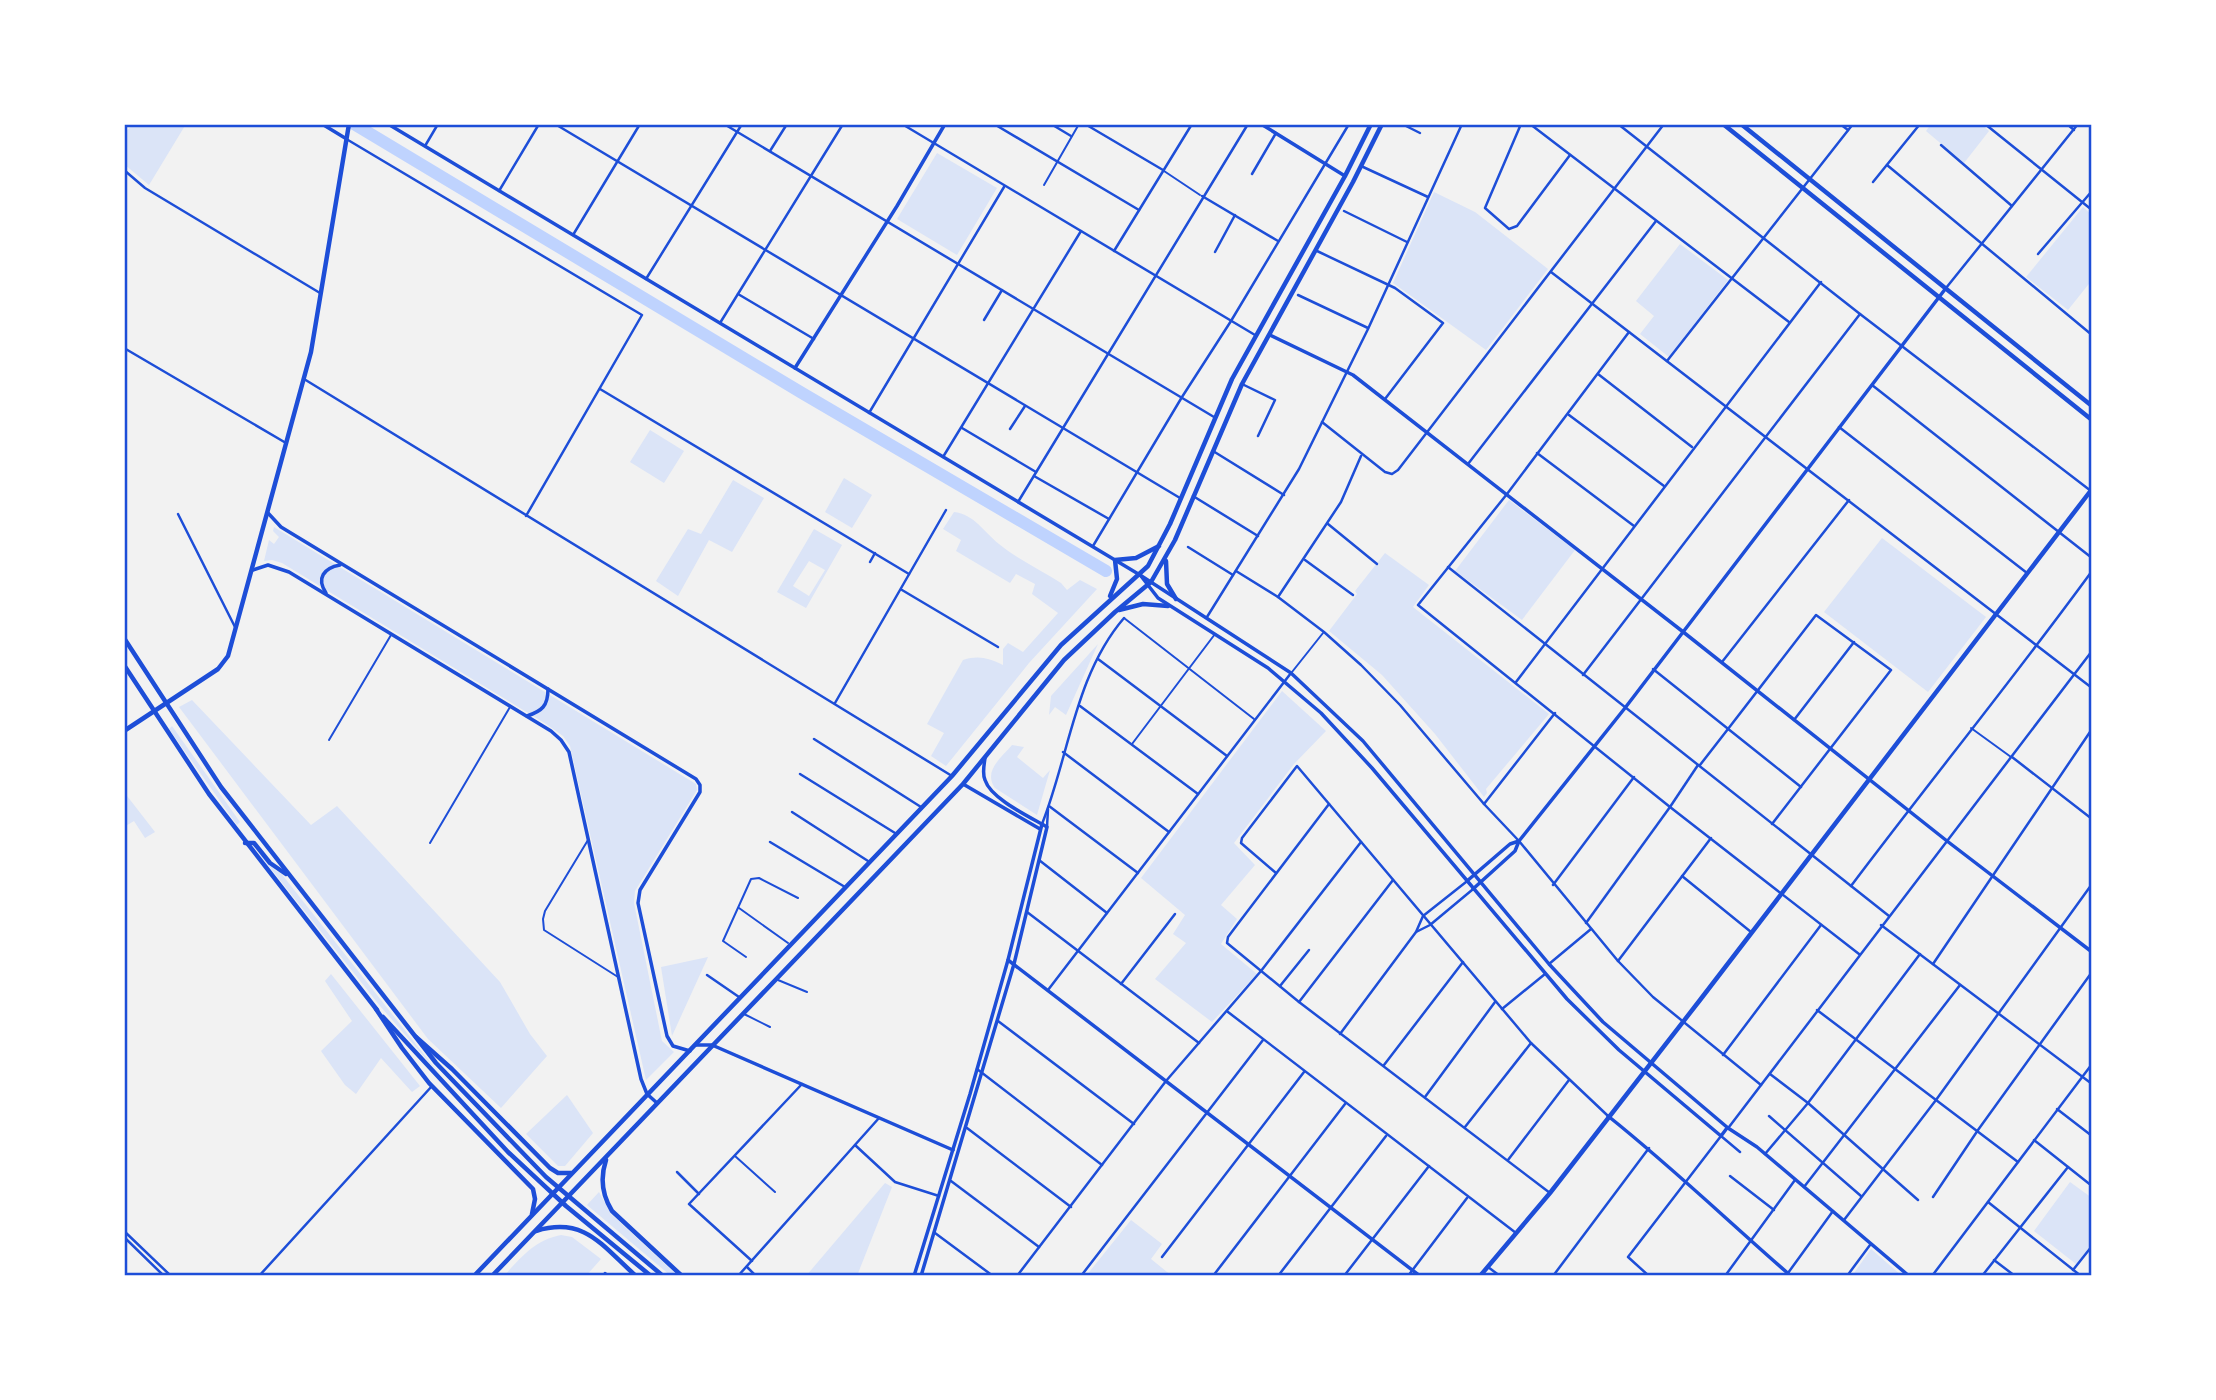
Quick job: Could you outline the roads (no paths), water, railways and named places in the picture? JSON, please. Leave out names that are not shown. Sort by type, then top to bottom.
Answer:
[{"type":"main road","points":[[474,1276],[952,776],[1061,645],[1151,562],[1215,417],[1255,335],[1345,176],[1371,124]]},
{"type":"main road","points":[[492,1276],[963,784],[1043,684],[1115,612],[1149,584],[1166,559],[1242,384],[1362,166],[1382,124]]},
{"type":"main road","points":[[1723,124],[2092,420]]},
{"type":"main road","points":[[1741,124],[2092,405]]},
{"type":"main road","points":[[124,731],[222,666],[228,656],[304,379],[349,126]]},
{"type":"main road","points":[[1480,1276],[1550,1193],[2091,490]]},
{"type":"main road","points":[[1109,600],[1117,579],[1115,560],[1136,558],[1160,545]]},
{"type":"main road","points":[[1166,559],[1167,584],[1177,599]]},
{"type":"main road","points":[[1115,612],[1143,604],[1168,606]]},
{"type":"main road","points":[[124,638],[217,781],[453,1081],[546,1177],[663,1276]]},
{"type":"main road","points":[[124,665],[198,779],[376,1009],[447,1088],[538,1181],[651,1276]]},
{"type":"main road","points":[[245,843],[254,843],[270,863],[292,878]]},
{"type":"main road","points":[[376,1009],[401,1048],[432,1086],[533,1189],[535,1199],[532,1214]]},
{"type":"main road","points":[[416,1037],[452,1069],[550,1168],[558,1172],[572,1173]]},
{"type":"main road","points":[[607,1158],[602,1182],[608,1205],[682,1276]]},
{"type":"main road","points":[[535,1231],[556,1225],[579,1228],[636,1276]]},
{"type":"street","points":[[322,124],[642,315],[526,516]]},
{"type":"street","points":[[388,124],[1140,575],[1168,606],[1285,681],[1354,747],[1545,974],[1592,1025],[1740,1152]]},
{"type":"street","points":[[425,146],[438,124]]},
{"type":"street","points":[[499,191],[539,124]]},
{"type":"street","points":[[555,124],[1181,499]]},
{"type":"street","points":[[573,235],[640,124]]},
{"type":"street","points":[[724,124],[1215,417]]},
{"type":"street","points":[[646,279],[742,124]]},
{"type":"street","points":[[770,152],[787,124]]},
{"type":"street","points":[[720,323],[843,124]]},
{"type":"street","points":[[902,124],[1255,335]]},
{"type":"street","points":[[795,368],[945,124]]},
{"type":"street","points":[[994,124],[1139,210]]},
{"type":"street","points":[[1051,124],[1071,136]]},
{"type":"street","points":[[1085,124],[1163,170]]},
{"type":"street","points":[[1114,251],[1191,126],[1184,124]]},
{"type":"street","points":[[1018,502],[1248,124]]},
{"type":"street","points":[[1261,124],[1345,176]]},
{"type":"street","points":[[1093,547],[1349,124]]},
{"type":"street","points":[[1402,124],[1420,133]]},
{"type":"street","points":[[1207,617],[1283,495],[1322,422],[1462,124]]},
{"type":"street","points":[[1521,124],[1485,208],[1502,223],[1513,229],[1517,226],[1570,155]]},
{"type":"street","points":[[1530,124],[1789,323]]},
{"type":"street","points":[[1618,124],[1860,314],[2091,490]]},
{"type":"street","points":[[1322,422],[1385,472],[1392,474],[1398,470],[1664,124]]},
{"type":"street","points":[[1840,124],[1848,130]]},
{"type":"street","points":[[1667,361],[1853,124]]},
{"type":"street","points":[[1985,124],[2092,210]]},
{"type":"street","points":[[2067,124],[2074,130]]},
{"type":"street","points":[[1416,932],[1430,925],[1482,883],[1515,851],[1519,841],[1625,708],[1939,297],[2078,124]]},
{"type":"street","points":[[1873,182],[1919,125]]},
{"type":"street","points":[[1252,174],[1276,133]]},
{"type":"street","points":[[1941,145],[2012,206]]},
{"type":"street","points":[[1887,165],[2092,335]]},
{"type":"street","points":[[1362,166],[1427,197]]},
{"type":"street","points":[[124,170],[145,188],[321,294]]},
{"type":"street","points":[[869,412],[1004,187]]},
{"type":"street","points":[[2038,254],[2092,191]]},
{"type":"street","points":[[1202,196],[1278,241]]},
{"type":"street","points":[[1344,211],[1406,242]]},
{"type":"street","points":[[1215,252],[1235,215]]},
{"type":"street","points":[[1468,464],[1656,221]]},
{"type":"street","points":[[943,457],[1081,231]]},
{"type":"street","points":[[1314,250],[1387,284],[1443,323],[1385,400]]},
{"type":"street","points":[[1551,272],[2092,688]]},
{"type":"street","points":[[1516,682],[1821,282]]},
{"type":"street","points":[[984,320],[1002,290]]},
{"type":"street","points":[[738,294],[814,339]]},
{"type":"street","points":[[1298,295],[1368,328]]},
{"type":"street","points":[[1583,675],[1860,314]]},
{"type":"street","points":[[1629,332],[1507,494],[1418,605],[1859,954]]},
{"type":"street","points":[[1268,334],[1347,371],[2092,952]]},
{"type":"street","points":[[124,348],[286,443]]},
{"type":"street","points":[[1598,374],[1693,448]]},
{"type":"street","points":[[304,379],[952,776]]},
{"type":"street","points":[[1242,384],[1275,400],[1258,436]]},
{"type":"street","points":[[1872,384],[2092,558]]},
{"type":"street","points":[[600,388],[909,574]]},
{"type":"street","points":[[1010,429],[1025,405]]},
{"type":"street","points":[[1568,415],[1664,486]]},
{"type":"street","points":[[1839,427],[2027,573]]},
{"type":"street","points":[[962,428],[1109,519]]},
{"type":"street","points":[[1213,451],[1283,495]]},
{"type":"street","points":[[1537,453],[1634,526]]},
{"type":"street","points":[[1278,597],[1341,502],[1362,454]]},
{"type":"street","points":[[1194,496],[1258,536]]},
{"type":"street","points":[[1722,662],[1849,500]]},
{"type":"street","points":[[835,703],[946,510]]},
{"type":"street","points":[[268,513],[281,527],[342,565],[696,779],[700,785],[697,797],[639,890],[638,903],[667,1036],[673,1046],[690,1051]]},
{"type":"street","points":[[178,514],[236,629]]},
{"type":"street","points":[[1328,524],[1377,564]]},
{"type":"street","points":[[1188,547],[1278,597],[1361,665],[1400,705],[1519,841],[1618,961],[1653,997],[1761,1085]]},
{"type":"street","points":[[870,562],[875,553]]},
{"type":"street","points":[[1304,560],[1353,595]]},
{"type":"street","points":[[253,570],[265,565],[275,565],[527,716],[557,736],[568,749],[641,1079],[648,1094],[657,1104]]},
{"type":"street","points":[[328,596],[321,584],[322,576],[330,568],[342,565]]},
{"type":"street","points":[[1448,567],[1889,916]]},
{"type":"street","points":[[1851,886],[1971,728],[2038,646],[2092,571]]},
{"type":"street","points":[[1149,584],[1207,617],[1291,673],[1363,741],[1549,964],[1603,1022],[1650,1064],[1728,1128],[1765,1154],[1909,1276]]},
{"type":"street","points":[[901,589],[998,647]]},
{"type":"street","points":[[1586,922],[1699,766],[1816,615],[1891,670],[1772,824]]},
{"type":"street","points":[[914,1276],[1008,960],[1040,829],[1063,752],[1098,659],[1110,635],[1124,618]]},
{"type":"street","points":[[1794,720],[1854,642]]},
{"type":"street","points":[[1649,1276],[1628,1257],[2092,651]]},
{"type":"street","points":[[1098,659],[1227,756]]},
{"type":"street","points":[[1653,669],[1802,787]]},
{"type":"street","points":[[1048,990],[1291,673]]},
{"type":"street","points":[[527,716],[540,712],[545,706],[548,689]]},
{"type":"street","points":[[1079,705],[1198,794]]},
{"type":"street","points":[[1484,804],[1555,713]]},
{"type":"street","points":[[1933,964],[2092,729]]},
{"type":"street","points":[[814,739],[922,808]]},
{"type":"street","points":[[1063,752],[1169,832]]},
{"type":"street","points":[[2012,757],[2092,819]]},
{"type":"street","points":[[985,758],[983,773],[989,789],[1047,827]]},
{"type":"street","points":[[1276,873],[1241,843],[1242,838],[1297,766],[1531,1042],[1608,1116],[1649,1148],[1789,1274],[1833,1211]]},
{"type":"street","points":[[800,774],[897,834]]},
{"type":"street","points":[[1553,885],[1634,776]]},
{"type":"street","points":[[963,784],[1046,833]]},
{"type":"street","points":[[1329,804],[1228,937],[1227,943],[1340,1034],[1550,1193]]},
{"type":"street","points":[[922,1276],[1014,964],[1046,833],[1049,806]]},
{"type":"street","points":[[1049,806],[1138,873]]},
{"type":"street","points":[[792,812],[870,862]]},
{"type":"street","points":[[1618,961],[1711,837]]},
{"type":"street","points":[[1340,1034],[1416,932],[1423,916],[1510,844],[1519,841]]},
{"type":"street","points":[[770,842],[847,887]]},
{"type":"street","points":[[1017,1276],[1167,1081],[1228,1012],[1361,842]]},
{"type":"street","points":[[1039,860],[1107,913]]},
{"type":"street","points":[[1682,876],[1751,932]]},
{"type":"street","points":[[1299,1002],[1393,880]]},
{"type":"street","points":[[1843,1220],[1936,1100],[2092,884]]},
{"type":"street","points":[[1027,912],[1199,1043]]},
{"type":"street","points":[[1121,984],[1175,914]]},
{"type":"street","points":[[1723,1055],[1821,925]]},
{"type":"street","points":[[1881,925],[2092,1084]]},
{"type":"street","points":[[1549,964],[1591,929]]},
{"type":"street","points":[[1280,987],[1309,950]]},
{"type":"street","points":[[1765,1154],[1808,1103],[1920,954]]},
{"type":"street","points":[[1008,960],[1420,1276]]},
{"type":"street","points":[[1384,1065],[1462,962]]},
{"type":"street","points":[[1933,1197],[2092,972]]},
{"type":"street","points":[[1502,1010],[1545,974]]},
{"type":"street","points":[[707,975],[741,999]]},
{"type":"street","points":[[1804,1187],[1960,985]]},
{"type":"street","points":[[1425,1097],[1496,1002]]},
{"type":"street","points":[[1817,1010],[2018,1162]]},
{"type":"street","points":[[1228,1012],[1516,1233]]},
{"type":"street","points":[[998,1021],[1134,1124]]},
{"type":"street","points":[[1081,1276],[1264,1040]]},
{"type":"street","points":[[1465,1127],[1531,1042]]},
{"type":"street","points":[[696,1045],[712,1045],[953,1150],[956,1157],[948,1191]]},
{"type":"street","points":[[1932,1276],[2092,1064]]},
{"type":"street","points":[[977,1069],[1102,1165]]},
{"type":"street","points":[[1162,1257],[1304,1072]]},
{"type":"street","points":[[1770,1074],[1808,1103],[1918,1200]]},
{"type":"street","points":[[1508,1160],[1569,1080]]},
{"type":"street","points":[[752,1261],[689,1204],[802,1084]]},
{"type":"street","points":[[259,1276],[432,1086]]},
{"type":"street","points":[[1213,1276],[1345,1104]]},
{"type":"street","points":[[2057,1110],[2092,1136]]},
{"type":"street","points":[[1769,1116],[1862,1197]]},
{"type":"street","points":[[738,1276],[879,1118]]},
{"type":"street","points":[[967,1128],[1071,1207]]},
{"type":"street","points":[[1278,1276],[1387,1136]]},
{"type":"street","points":[[2034,1140],[2092,1186]]},
{"type":"street","points":[[855,1145],[895,1182],[939,1196]]},
{"type":"street","points":[[1553,1276],[1649,1148]]},
{"type":"street","points":[[1344,1276],[1429,1166]]},
{"type":"street","points":[[1982,1276],[2068,1167]]},
{"type":"street","points":[[677,1172],[699,1194]]},
{"type":"street","points":[[1730,1176],[1774,1210]]},
{"type":"street","points":[[1725,1276],[1796,1180]]},
{"type":"street","points":[[951,1181],[1039,1247]]},
{"type":"street","points":[[1408,1276],[1468,1197]]},
{"type":"street","points":[[1988,1202],[2081,1276]]},
{"type":"street","points":[[124,1231],[171,1276]]},
{"type":"street","points":[[935,1233],[993,1276]]},
{"type":"street","points":[[124,1237],[164,1276]]},
{"type":"street","points":[[1847,1276],[1871,1243]]},
{"type":"street","points":[[2073,1270],[2092,1246]]},
{"type":"street","points":[[1994,1260],[2015,1276]]},
{"type":"street","points":[[1488,1266],[1500,1276]]},
{"type":"street","points":[[747,1267],[756,1276]]},
{"type":"lane","points":[[1044,185],[1079,124]]},
{"type":"lane","points":[[1163,170],[1202,196]]},
{"type":"lane","points":[[1124,618],[1255,719]]},
{"type":"lane","points":[[1291,673],[1324,632]]},
{"type":"lane","points":[[1131,744],[1215,634]]},
{"type":"lane","points":[[329,740],[392,635]]},
{"type":"lane","points":[[430,843],[510,706]]},
{"type":"lane","points":[[1971,728],[2012,757]]},
{"type":"lane","points":[[589,839],[545,911],[542,919],[544,930],[621,979]]},
{"type":"lane","points":[[746,957],[723,941],[748,882],[759,878],[798,898]]},
{"type":"lane","points":[[737,906],[792,945]]},
{"type":"lane","points":[[777,980],[807,992]]},
{"type":"lane","points":[[743,1013],[770,1027]]},
{"type":"lane","points":[[735,1156],[775,1192]]},
{"type":"waterway","points":[[354,124],[802,393],[1106,571]]}]
